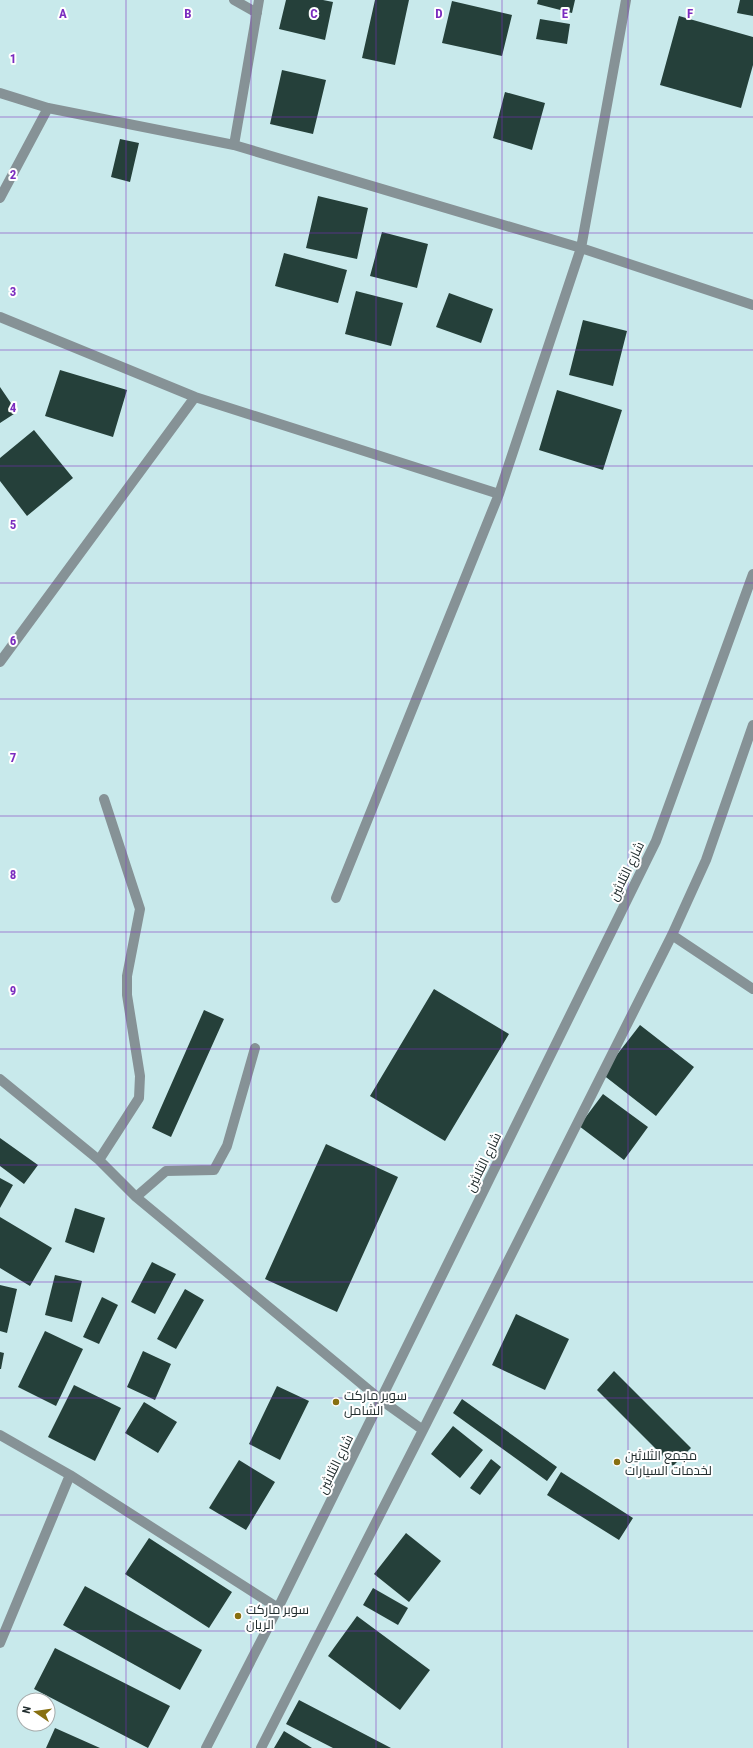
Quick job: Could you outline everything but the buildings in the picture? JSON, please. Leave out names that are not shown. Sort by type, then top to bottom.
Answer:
[{"type":"street","points":[[234,0],[256,14]]},
{"type":"street","points":[[234,145],[259,0]]},
{"type":"street","points":[[336,898],[498,494],[581,248],[626,0]]},
{"type":"street","points":[[0,93],[48,108],[234,145],[581,248],[753,305]]},
{"type":"street","points":[[0,198],[48,108]]},
{"type":"street","points":[[0,317],[195,396],[498,494]]},
{"type":"street","points":[[0,662],[195,396]]},
{"type":"street","name":"شارع الثلاثين","points":[[206,1748],[278,1608],[656,841],[753,574]]},
{"type":"street","points":[[261,1748],[672,935],[706,860],[753,725]]},
{"type":"street","points":[[99,1160],[139,1098],[140,1076],[127,995],[127,976],[140,909],[104,800]]},
{"type":"street","points":[[672,935],[753,989]]},
{"type":"street","points":[[136,1196],[166,1171],[214,1170],[227,1146],[255,1048]]},
{"type":"street","points":[[0,1079],[99,1160],[136,1196],[381,1400],[423,1430]]},
{"type":"street","points":[[0,1435],[70,1475],[278,1608]]},
{"type":"street","points":[[0,1643],[70,1475]]},
{"type":"place","name":"سوبر ماركت الشامل","points":[[336,1402]]},
{"type":"place","name":"مجمع الثلاثين لخدمات السيارات","points":[[617,1462]]},
{"type":"place","name":"سوبر ماركت الريان","points":[[238,1616]]}]
